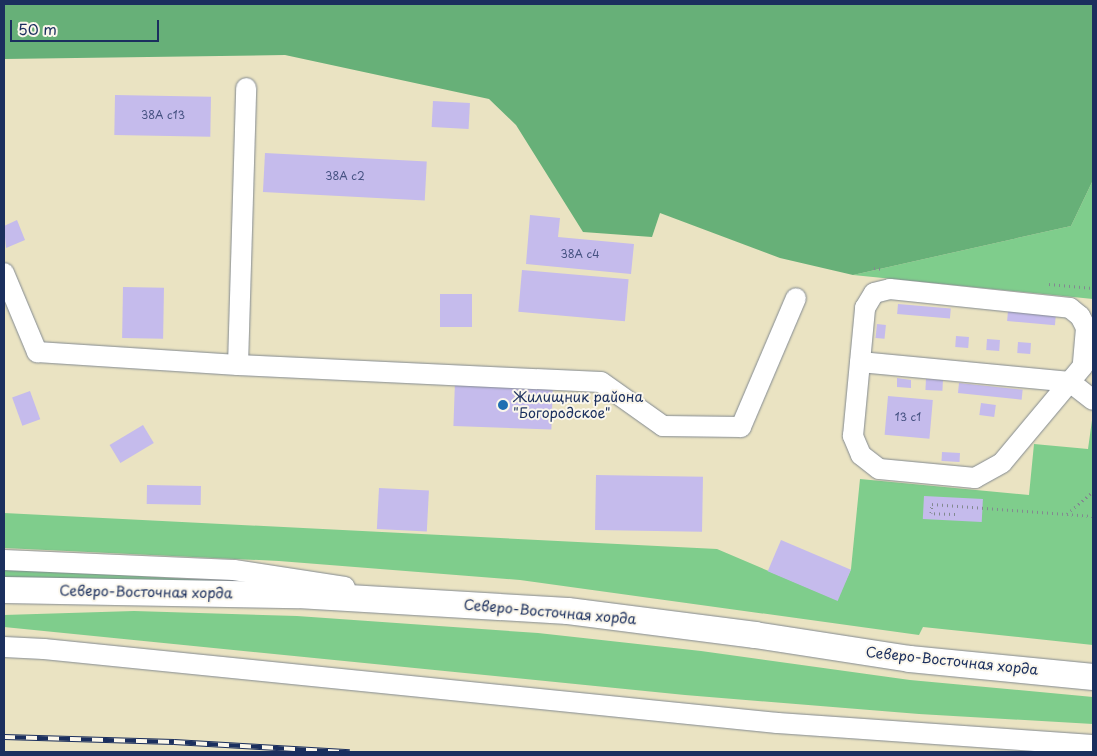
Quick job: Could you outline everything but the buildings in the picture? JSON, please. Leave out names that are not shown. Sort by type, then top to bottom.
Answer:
[{"type":"main road","name":"Северо-Восточная хорда","points":[[4,590],[298,595],[444,602],[568,611],[755,635],[910,659],[1093,676]]},
{"type":"street","points":[[238,365],[246,88]]},
{"type":"street","points":[[4,272],[37,352],[238,365],[601,382],[663,426],[741,428],[796,298]]},
{"type":"street","points":[[884,289],[1070,308],[1080,316],[1086,334],[1084,366],[1002,464],[975,478],[879,469],[866,461],[856,446],[853,436],[860,362],[865,308],[870,298],[884,289]]},
{"type":"street","points":[[860,362],[1070,382],[1093,400]]},
{"type":"street","points":[[4,560],[234,570],[444,602]]},
{"type":"street","points":[[4,647],[44,649],[719,718],[1093,745]]},
{"type":"path","points":[[1067,514],[1093,491]]},
{"type":"path","points":[[955,514],[931,513],[932,504],[1093,516]]},
{"type":"green space","points":[[4,4],[1093,4],[1093,180],[1071,226],[853,275],[780,258],[660,213],[652,237],[583,232],[516,125],[489,99],[285,55],[4,59]]},
{"type":"green space","points":[[1093,180],[1093,299],[853,275],[1071,226]]},
{"type":"green space","points":[[1093,413],[1093,645],[923,627],[919,635],[520,580],[279,561],[4,548],[4,513],[717,549],[837,600],[851,569],[860,479],[1029,495],[1034,444],[1088,449]]},
{"type":"green space","points":[[4,568],[239,582],[4,579]]},
{"type":"green space","points":[[134,611],[297,616],[538,633],[701,651],[910,680],[1093,697],[1093,724],[919,714],[685,695],[4,627],[4,615]]},
{"type":"railway","points":[[4,737],[174,742],[350,752]]},
{"type":"place","name":"Жилищник района \"Богородское\"","points":[[503,405]]}]
